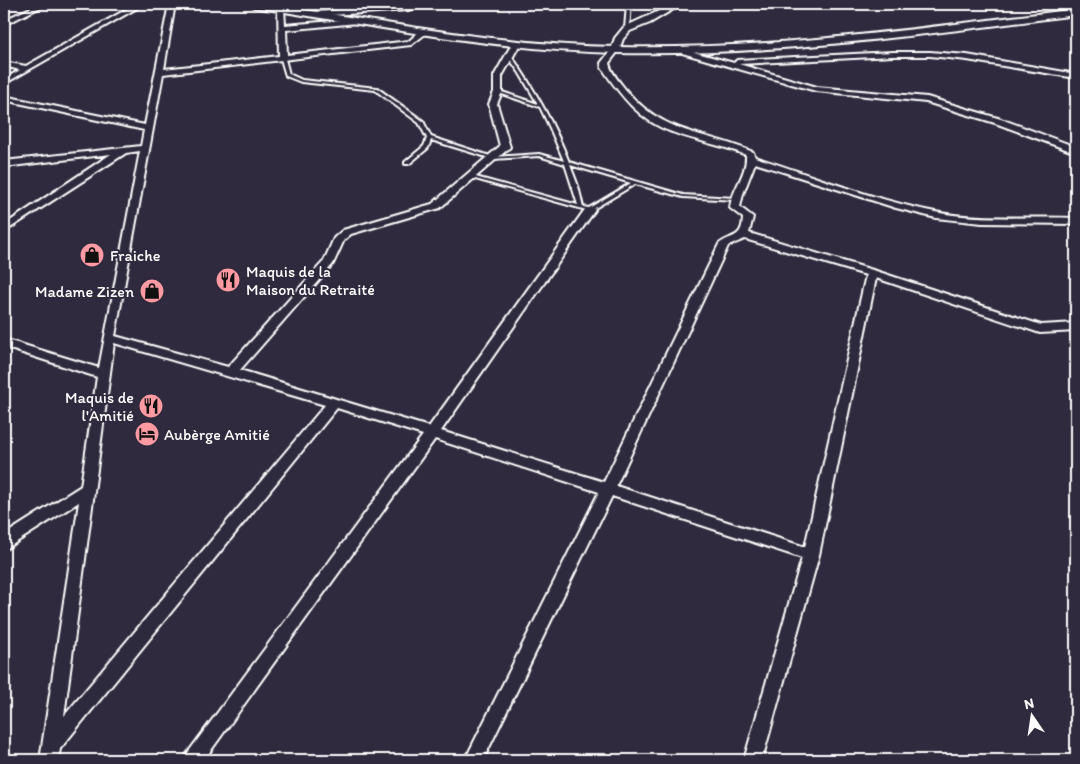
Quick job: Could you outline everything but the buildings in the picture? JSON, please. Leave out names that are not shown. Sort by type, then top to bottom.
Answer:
[{"type":"street","points":[[4,23],[44,4]]},
{"type":"street","points":[[4,82],[141,4]]},
{"type":"street","points":[[49,760],[103,374],[143,148],[172,4]]},
{"type":"street","points":[[254,4],[424,32],[516,44],[615,50],[685,51],[828,43],[1076,12]]},
{"type":"street","points":[[316,14],[409,8],[429,4]]},
{"type":"street","points":[[474,760],[608,489],[724,244],[738,240],[744,235],[748,225],[748,217],[735,208],[735,199],[751,163],[750,154],[667,128],[647,116],[630,99],[606,68],[605,63],[615,50],[618,38],[627,29],[679,4]]},
{"type":"street","points":[[281,8],[283,59]]},
{"type":"street","points":[[281,28],[357,21]]},
{"type":"street","points":[[158,72],[411,43],[424,32]]},
{"type":"street","points":[[232,371],[329,262],[339,238],[347,232],[436,206],[505,147],[493,104],[498,92],[498,76],[516,44]]},
{"type":"street","points":[[685,51],[816,89],[927,100],[998,121],[1076,150]]},
{"type":"street","points":[[730,63],[891,53],[928,54],[966,58],[1076,76]]},
{"type":"street","points":[[4,64],[27,69]]},
{"type":"street","points":[[4,98],[147,128]]},
{"type":"street","points":[[4,164],[143,148]]},
{"type":"street","points":[[4,229],[124,150]]},
{"type":"street","points":[[750,158],[900,206],[936,215],[982,220],[1076,220]]},
{"type":"street","points":[[193,760],[432,433],[586,208]]},
{"type":"street","points":[[744,235],[872,273],[1040,329],[1076,326]]},
{"type":"street","points":[[753,760],[811,555],[872,273]]},
{"type":"street","points":[[109,338],[232,371],[811,555]]},
{"type":"street","points":[[4,343],[103,374]]},
{"type":"street","points":[[52,744],[334,403]]},
{"type":"street","points":[[7,537],[88,489]]},
{"type":"lane","points":[[627,29],[629,4]]},
{"type":"lane","points":[[509,55],[530,84],[568,164],[586,208]]},
{"type":"lane","points":[[283,59],[287,75],[302,81],[376,89],[421,122],[429,138],[426,147],[407,164]]},
{"type":"lane","points":[[498,92],[540,106]]},
{"type":"lane","points":[[429,138],[493,158],[539,155],[683,196],[735,199]]},
{"type":"lane","points":[[470,177],[586,208],[635,182]]},
{"type":"place","name":"Fraiche","points":[[92,255]]},
{"type":"place","name":"Maquis de la Maison du Retraité","points":[[228,280]]},
{"type":"place","name":"Madame Zizen","points":[[152,291]]},
{"type":"place","name":"Maquis de l'Amitié","points":[[151,406]]},
{"type":"place","name":"Aubèrge Amitié","points":[[147,434]]}]
